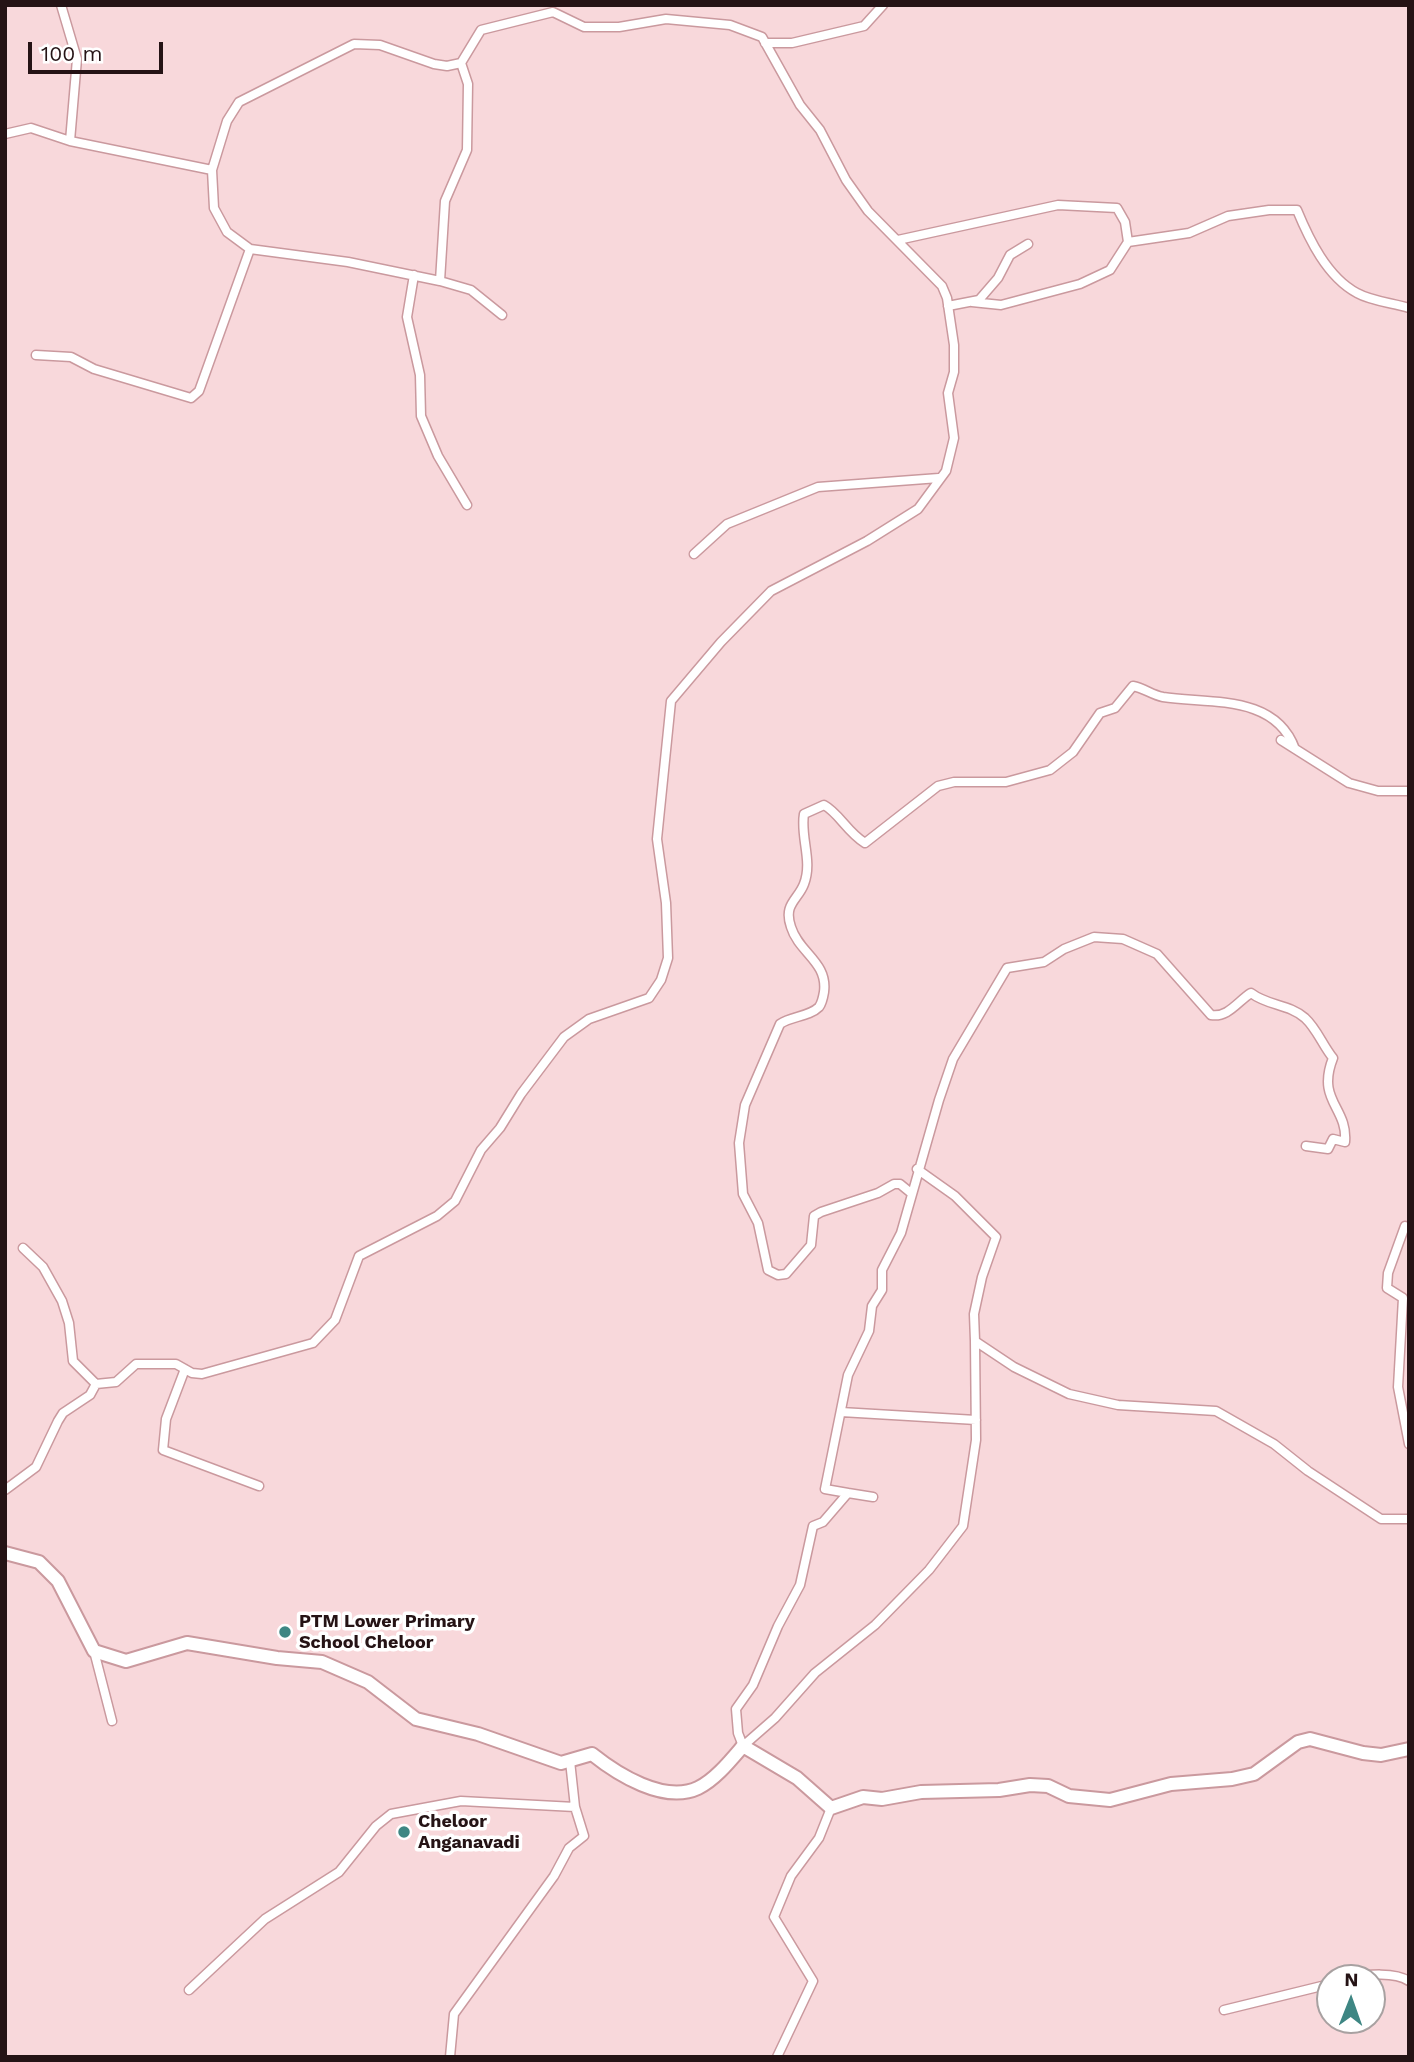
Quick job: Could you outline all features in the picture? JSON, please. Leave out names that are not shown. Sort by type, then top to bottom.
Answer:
[{"type":"main road","points":[[5,1553],[39,1562],[58,1581],[94,1651],[126,1661],[187,1643],[277,1658],[321,1662],[368,1682],[416,1719],[478,1734],[561,1763],[592,1754],[617,1774],[668,1791],[698,1788],[728,1763],[743,1746],[797,1778],[831,1808],[856,1798],[882,1799],[921,1792],[999,1790],[1030,1785],[1048,1786],[1069,1796],[1110,1800],[1171,1784],[1232,1779],[1254,1774],[1298,1742],[1310,1739],[1381,1755],[1409,1749]]},
{"type":"street","points":[[61,5],[77,59],[70,141]]},
{"type":"street","points":[[765,43],[792,43],[864,26],[883,5]]},
{"type":"street","points":[[96,1384],[116,1382],[136,1364],[163,1362],[202,1374],[313,1343],[335,1320],[359,1256],[437,1216],[455,1201],[481,1150],[500,1128],[564,1037],[589,1019],[649,998],[661,981],[668,958],[666,903],[657,839],[671,702],[721,642],[771,591],[867,541],[918,509],[950,462],[954,438],[948,404],[954,345],[942,286],[868,211],[846,180],[820,130],[800,105],[762,37],[730,25],[666,19],[619,27],[592,28],[553,12],[481,30],[461,63],[447,66],[380,45],[354,44],[239,102],[227,121],[212,170],[214,208],[228,232],[250,248],[414,275],[471,290],[502,315]]},
{"type":"street","points":[[440,281],[445,201],[467,150],[468,84],[461,63]]},
{"type":"street","points":[[5,134],[31,128],[70,141],[212,170]]},
{"type":"street","points":[[898,240],[1058,205],[1117,208],[1125,222],[1128,242],[1110,270],[1080,284],[1001,305],[972,302]]},
{"type":"street","points":[[1128,242],[1189,233],[1228,216],[1269,210],[1297,210],[1306,232],[1329,269],[1356,293],[1409,308]]},
{"type":"street","points":[[948,306],[979,300],[998,278],[1010,255],[1028,244]]},
{"type":"street","points":[[36,355],[71,357],[94,369],[191,398],[199,391],[250,248]]},
{"type":"street","points":[[414,275],[407,317],[420,375],[421,416],[438,456],[467,505]]},
{"type":"street","points":[[694,554],[727,524],[817,487],[939,478]]},
{"type":"street","points":[[911,1192],[900,1184],[894,1184],[877,1193],[821,1212],[814,1216],[811,1245],[786,1274],[778,1275],[768,1270],[758,1223],[743,1194],[739,1143],[745,1105],[780,1024],[789,1017],[811,1013],[821,1006],[824,995],[821,968],[790,926],[791,901],[804,885],[807,854],[802,828],[804,814],[824,805],[833,810],[852,835],[865,844],[938,786],[954,782],[1006,782],[1050,770],[1073,752],[1100,713],[1115,708],[1125,691],[1133,687],[1162,697],[1222,699],[1242,705],[1281,725],[1289,733],[1295,750]]},
{"type":"street","points":[[1281,740],[1349,783],[1378,791],[1409,791]]},
{"type":"street","points":[[873,1497],[825,1489],[848,1375],[869,1331],[872,1306],[882,1290],[882,1270],[901,1233],[917,1170],[953,1059],[1007,968],[1044,962],[1079,941],[1107,936],[1157,954],[1211,1015],[1218,1016],[1229,1011],[1251,993],[1270,1005],[1289,1008],[1305,1018],[1333,1058],[1326,1080],[1331,1101],[1346,1130],[1345,1142],[1333,1139],[1328,1149],[1306,1146]]},
{"type":"street","points":[[848,1493],[823,1522],[813,1526],[800,1585],[778,1626],[753,1685],[736,1709],[738,1733],[743,1746],[775,1718],[816,1673],[875,1625],[929,1570],[963,1526],[976,1440],[976,1301],[996,1237],[955,1196],[917,1170]]},
{"type":"street","points":[[1405,1226],[1388,1273],[1387,1288],[1404,1298],[1398,1387],[1409,1444]]},
{"type":"street","points":[[23,1248],[43,1267],[62,1301],[69,1323],[73,1361],[96,1384]]},
{"type":"street","points":[[975,1341],[1014,1367],[1069,1394],[1118,1405],[1216,1411],[1274,1444],[1308,1471],[1381,1519],[1409,1519]]},
{"type":"street","points":[[185,1369],[166,1419],[163,1450],[258,1486]]},
{"type":"street","points":[[5,1490],[36,1467],[58,1421],[90,1395],[96,1384]]},
{"type":"street","points":[[841,1412],[976,1420]]},
{"type":"street","points":[[94,1651],[112,1720]]},
{"type":"street","points":[[450,2057],[454,2014],[554,1876],[569,1848],[584,1836],[575,1807],[570,1760]]},
{"type":"street","points":[[189,1990],[265,1919],[339,1872],[376,1826],[391,1814],[461,1801],[575,1807]]},
{"type":"street","points":[[777,2057],[813,1981],[774,1917],[791,1876],[819,1838],[831,1808]]},
{"type":"street","points":[[1386,1976],[1403,1977],[1409,1981]]},
{"type":"street","points":[[1224,2010],[1316,1987]]},
{"type":"place","name":"PTM Lower Primary School Cheloor","points":[[285,1632]]},
{"type":"place","name":"Cheloor Anganavadi","points":[[404,1832]]}]
